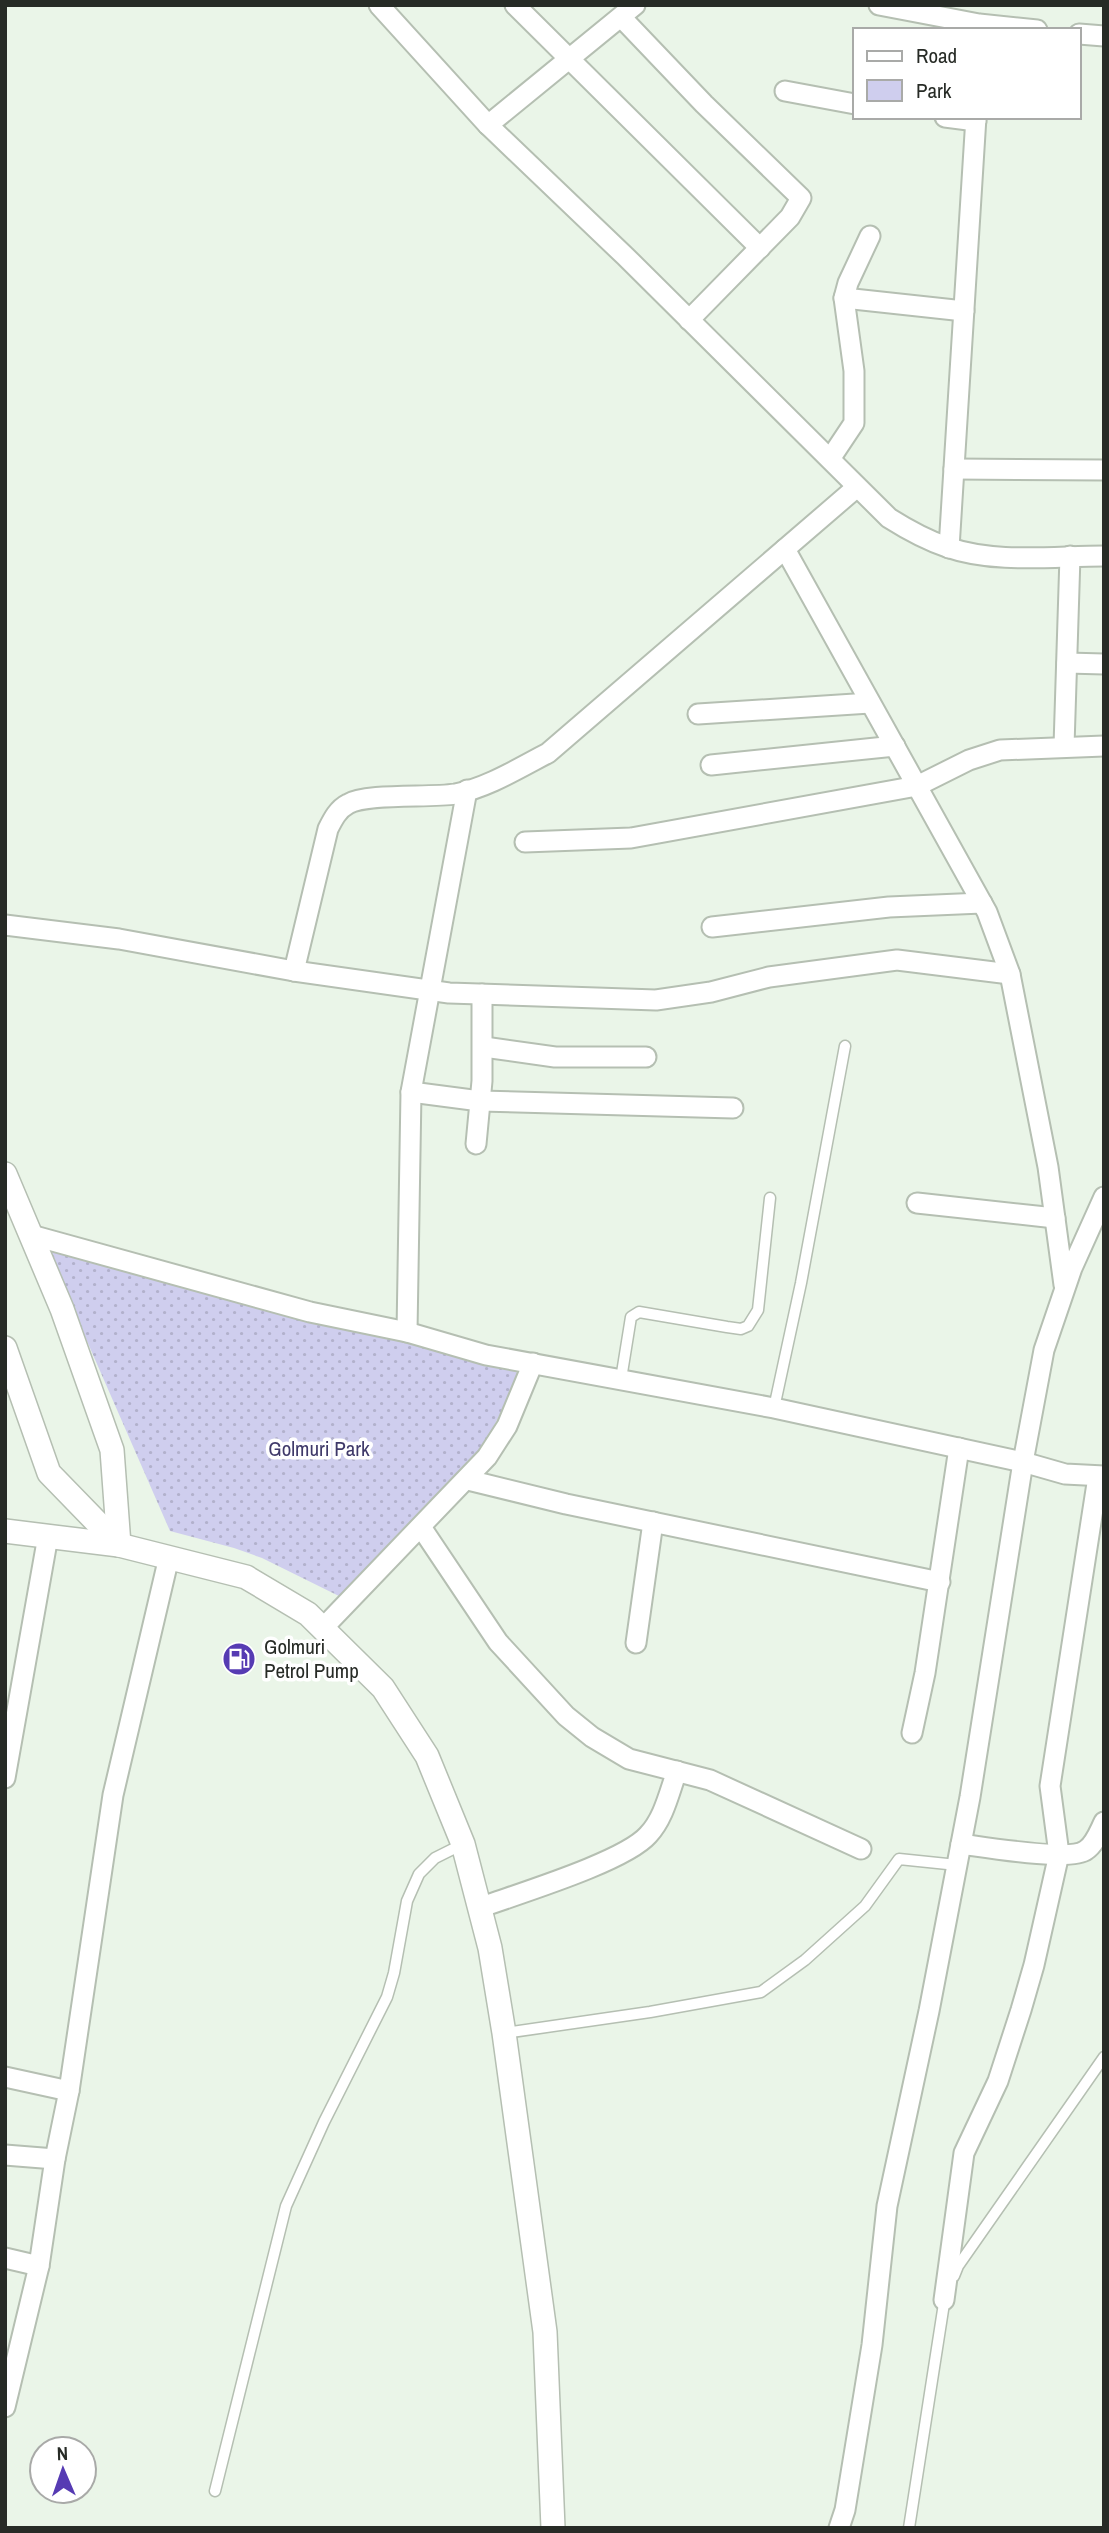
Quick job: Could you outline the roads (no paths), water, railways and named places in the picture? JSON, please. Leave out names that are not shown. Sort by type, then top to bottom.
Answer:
[{"type":"street","points":[[379,5],[488,125],[889,518],[918,536],[949,548],[991,556],[1104,556]]},
{"type":"street","points":[[516,5],[568,60],[760,248]]},
{"type":"street","points":[[879,5],[1025,28]]},
{"type":"street","points":[[488,125],[628,11],[704,104],[801,198],[790,217],[689,320]]},
{"type":"street","points":[[1081,34],[1104,36]]},
{"type":"street","points":[[785,91],[853,104]]},
{"type":"street","points":[[949,548],[976,119]]},
{"type":"street","points":[[830,460],[854,423],[854,371],[844,298],[848,283],[870,236]]},
{"type":"street","points":[[844,298],[964,311]]},
{"type":"street","points":[[954,468],[1104,470]]},
{"type":"street","points":[[294,971],[328,829],[338,812],[350,803],[467,790],[494,780],[548,753],[857,487]]},
{"type":"street","points":[[785,550],[982,903],[1010,974],[1046,1156],[1064,1291]]},
{"type":"street","points":[[1064,746],[1070,556]]},
{"type":"street","points":[[1067,663],[1104,664]]},
{"type":"street","points":[[698,714],[870,703]]},
{"type":"street","points":[[711,765],[895,746]]},
{"type":"street","points":[[525,842],[631,838],[917,786],[969,760],[1000,750],[1104,746]]},
{"type":"street","points":[[407,1332],[411,1092],[467,790]]},
{"type":"street","points":[[712,927],[863,909],[982,903]]},
{"type":"street","points":[[5,925],[119,939],[294,971],[429,991],[482,995],[656,1000],[711,992],[769,977],[897,960],[1010,974]]},
{"type":"street","points":[[476,1144],[484,1046],[482,995]]},
{"type":"street","points":[[484,1046],[555,1057],[646,1057]]},
{"type":"street","points":[[411,1092],[480,1101],[733,1108]]},
{"type":"street","points":[[5,1174],[62,1309],[113,1450],[119,1545]]},
{"type":"street","points":[[839,2528],[845,2510],[872,2345],[887,2206],[961,1844],[1023,1462],[1044,1350],[1064,1291],[1104,1197]]},
{"type":"street","points":[[917,1203],[1055,1218]]},
{"type":"street","points":[[31,1235],[310,1312],[407,1332],[486,1355],[775,1408],[1023,1462],[1065,1474],[1101,1477],[1050,1786],[1059,1854],[1021,2010],[998,2081],[964,2153],[944,2300]]},
{"type":"street","points":[[5,1348],[10,1384],[49,1473],[119,1545]]},
{"type":"street","points":[[323,1628],[468,1480],[487,1457],[507,1426],[533,1363]]},
{"type":"street","points":[[912,1733],[926,1673],[960,1448]]},
{"type":"street","points":[[468,1480],[566,1504],[940,1582]]},
{"type":"street","points":[[636,1643],[653,1522]]},
{"type":"street","points":[[421,1527],[498,1642],[566,1716],[592,1737],[629,1759],[725,1786],[861,1849]]},
{"type":"street","points":[[5,1531],[119,1545],[246,1577],[308,1614],[323,1628],[383,1688],[427,1756],[463,1844],[489,1948],[504,2033],[545,2332],[553,2528]]},
{"type":"street","points":[[5,1778],[48,1536]]},
{"type":"street","points":[[5,2407],[39,2266],[55,2159],[69,2091],[113,1795],[169,1558]]},
{"type":"street","points":[[479,1908],[593,1866],[634,1847],[656,1824],[677,1771]]},
{"type":"street","points":[[961,1844],[1076,1854],[1085,1852],[1093,1843],[1104,1822]]},
{"type":"street","points":[[5,2077],[69,2091]]},
{"type":"street","points":[[5,2155],[55,2159]]},
{"type":"street","points":[[5,2258],[39,2266]]},
{"type":"lane","points":[[775,1408],[845,1046]]},
{"type":"lane","points":[[621,1378],[628,1327],[631,1317],[639,1312],[741,1329],[754,1319],[758,1310],[770,1198]]},
{"type":"lane","points":[[215,2491],[286,2206],[324,2122],[387,1997],[407,1901],[419,1874],[435,1858],[463,1844]]},
{"type":"lane","points":[[504,2033],[650,2012],[761,1992],[804,1960],[865,1906],[899,1859],[957,1865]]},
{"type":"lane","points":[[909,2528],[944,2300],[958,2266],[1104,2057]]},
{"type":"place","name":"Golmuri Petrol Pump","points":[[239,1659]]},
{"type":"park label","name":"Golmuri Park","points":[[319,1449]]}]
